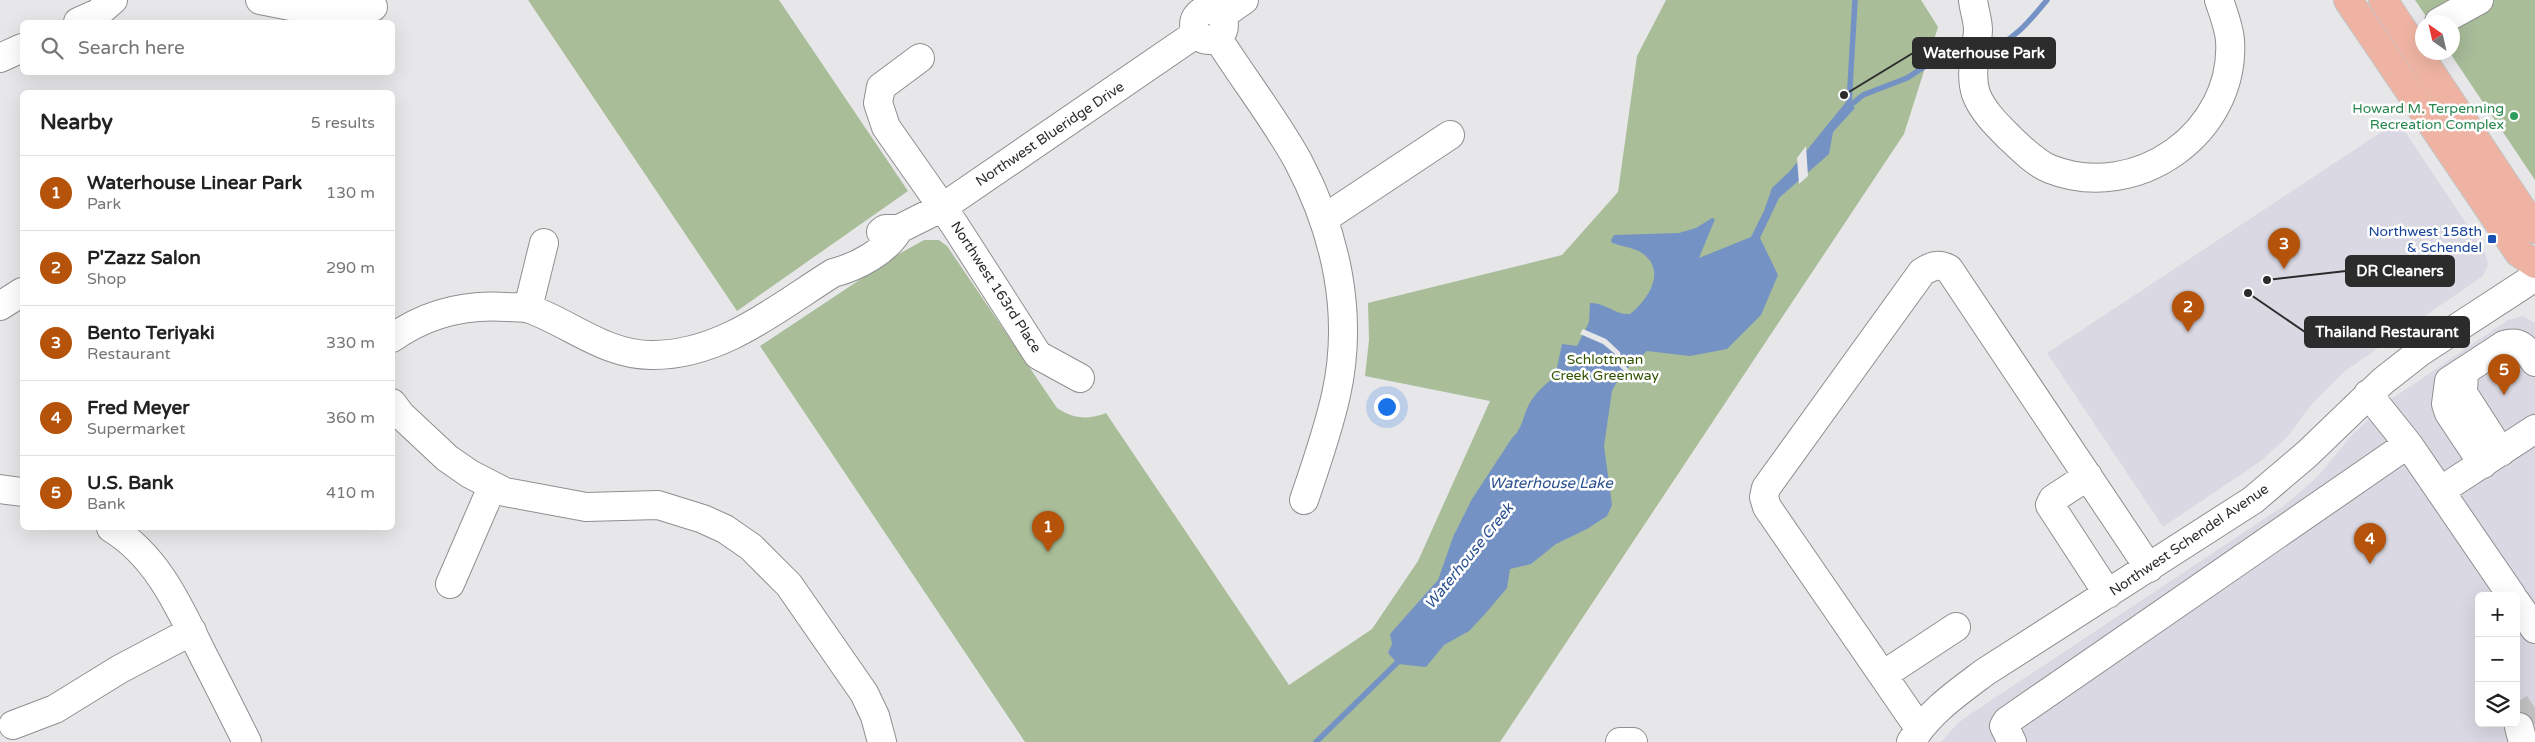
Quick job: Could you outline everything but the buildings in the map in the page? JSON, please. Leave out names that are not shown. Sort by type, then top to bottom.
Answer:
[{"type":"main road","points":[[2348,0],[2518,253],[2535,264]]},
{"type":"main road","points":[[2383,0],[2415,36]]},
{"type":"main road","points":[[2431,60],[2535,229]]},
{"type":"street","points":[[82,20],[98,13],[113,0]]},
{"type":"street","points":[[260,0],[306,9],[373,7]]},
{"type":"street","name":"Northwest Blueridge Drive","points":[[395,336],[410,326],[456,309],[496,306],[528,308],[613,349],[652,355],[695,351],[717,344],[833,273],[842,258],[885,229],[899,228],[942,207],[1205,20],[1244,0]]},
{"type":"street","points":[[1973,0],[1978,29],[1973,77],[1976,94],[1990,118],[2028,154],[2048,169],[2092,177],[2117,178],[2142,171],[2180,149],[2198,132],[2218,102],[2229,65],[2230,39],[2218,0]]},
{"type":"street","points":[[2452,15],[2479,0]]},
{"type":"street","points":[[1205,20],[1297,160],[1325,218],[1334,252],[1342,298],[1343,344],[1336,393],[1326,436],[1304,500]]},
{"type":"street","points":[[0,58],[20,49]]},
{"type":"street","name":"Northwest 163rd Place","points":[[920,58],[881,87],[878,103],[886,127],[942,207],[1038,355],[1080,378]]},
{"type":"street","points":[[1325,218],[1450,135]]},
{"type":"street","points":[[528,308],[544,243]]},
{"type":"street","points":[[1915,735],[1883,675],[1767,507],[1764,497],[1766,488],[1922,272],[1932,266],[1942,265],[1949,269],[2149,568]]},
{"type":"street","name":"Northwest Schendel Avenue","points":[[1915,735],[1944,702],[1985,672],[2253,500],[2307,454],[2368,394],[2420,352],[2535,277]]},
{"type":"street","points":[[0,306],[20,293]]},
{"type":"street","points":[[2486,461],[2457,376],[2504,345],[2513,342],[2521,345],[2535,362]]},
{"type":"street","points":[[2368,394],[2408,444],[2509,592]]},
{"type":"street","points":[[395,407],[401,415],[448,458],[492,487],[505,492],[586,507],[658,505],[697,516],[725,529],[751,547],[789,585],[864,693],[875,716],[882,742]]},
{"type":"street","points":[[2440,491],[2535,429]]},
{"type":"street","points":[[2008,734],[2007,721],[2408,444]]},
{"type":"street","points":[[2088,476],[2053,499],[2050,505],[2108,594]]},
{"type":"street","points":[[450,584],[492,487]]},
{"type":"street","points":[[0,489],[20,492]]},
{"type":"street","points":[[119,530],[156,569],[192,632],[247,742]]},
{"type":"street","points":[[2520,608],[2535,629]]},
{"type":"street","points":[[1883,675],[1956,627]]},
{"type":"street","points":[[14,725],[54,709],[120,669],[192,632]]},
{"type":"street","points":[[1620,742],[1633,742]]},
{"type":"shaded area","points":[[2398,121],[2484,250],[2488,264],[2483,276],[2345,371],[2312,404],[2288,436],[2261,461],[2163,527],[2047,353]]},
{"type":"shaded area","points":[[2523,316],[2535,323],[2535,742],[1941,742],[1958,723],[1972,713],[2285,505],[2318,476],[2353,434],[2387,402],[2508,320]]},
{"type":"green space","points":[[528,0],[779,0],[908,191],[737,311]]},
{"type":"green space","name":"Schlottman Creek Greenway","points":[[1666,0],[1921,0],[1938,27],[1904,134],[1500,742],[1025,742],[760,346],[897,255],[924,240],[939,240],[947,246],[1057,408],[1081,417],[1093,417],[1106,413],[1289,685],[1372,629],[1418,561],[1490,401],[1365,376],[1369,340],[1368,303],[1562,255],[1618,192],[1637,56]]},
{"type":"green space","name":"Howard M. Terpenning Recreation Complex","points":[[2415,0],[2535,0],[2535,180],[2455,60],[2460,60],[2460,15],[2425,15]]},
{"type":"water","name":"Waterhouse Lake","points":[[1846,102],[1855,108],[1833,132],[1829,154],[1779,198],[1760,238],[1778,275],[1761,315],[1727,349],[1690,356],[1647,351],[1621,374],[1612,391],[1604,446],[1612,505],[1607,516],[1587,529],[1556,544],[1531,564],[1510,569],[1507,588],[1485,614],[1469,631],[1444,645],[1426,667],[1398,664],[1388,653],[1392,644],[1390,634],[1438,580],[1453,537],[1472,499],[1518,430],[1533,398],[1555,377],[1562,344],[1577,346],[1589,322],[1590,303],[1600,304],[1619,313],[1630,314],[1643,302],[1648,294],[1654,277],[1650,260],[1639,251],[1612,243],[1611,240],[1614,235],[1679,233],[1696,228],[1712,218],[1715,219],[1699,258],[1751,237],[1764,211],[1772,188],[1790,171]]},
{"type":"pier","points":[[1806,146],[1808,176],[1799,184],[1797,158]]},
{"type":"pier","points":[[1583,329],[1606,339],[1620,352],[1622,362],[1629,370],[1626,373],[1617,364],[1615,354],[1603,344],[1580,334]]},
{"type":"waterway","points":[[1849,105],[1855,0]]},
{"type":"waterway","name":"Waterhouse Creek","points":[[1982,52],[2011,38],[2047,0]]},
{"type":"waterway","name":"Waterhouse Creek","points":[[1845,110],[1863,95],[1907,78],[1935,60],[1968,55]]},
{"type":"waterway","name":"Waterhouse Creek","points":[[1316,742],[1402,658]]},
{"type":"tunnel","points":[[2520,717],[2535,707]]},
{"type":"place","name":"Waterhouse Park","points":[[1844,95]]},
{"type":"place","name":"Howard M. Terpenning Recreation Complex","points":[[2514,116]]},
{"type":"place","name":"Northwest 158th & Schendel","points":[[2492,239]]},
{"type":"place","name":"Bento Teriyaki","points":[[2284,269]]},
{"type":"place","name":"DR Cleaners","points":[[2267,280]]},
{"type":"place","name":"Thailand Restaurant","points":[[2248,293]]},
{"type":"place","name":"P'Zazz Salon","points":[[2188,332]]},
{"type":"place","name":"U.S. Bank","points":[[2504,395]]},
{"type":"place","name":"Waterhouse Linear Park","points":[[1048,552]]},
{"type":"place","name":"Fred Meyer","points":[[2370,564]]}]
